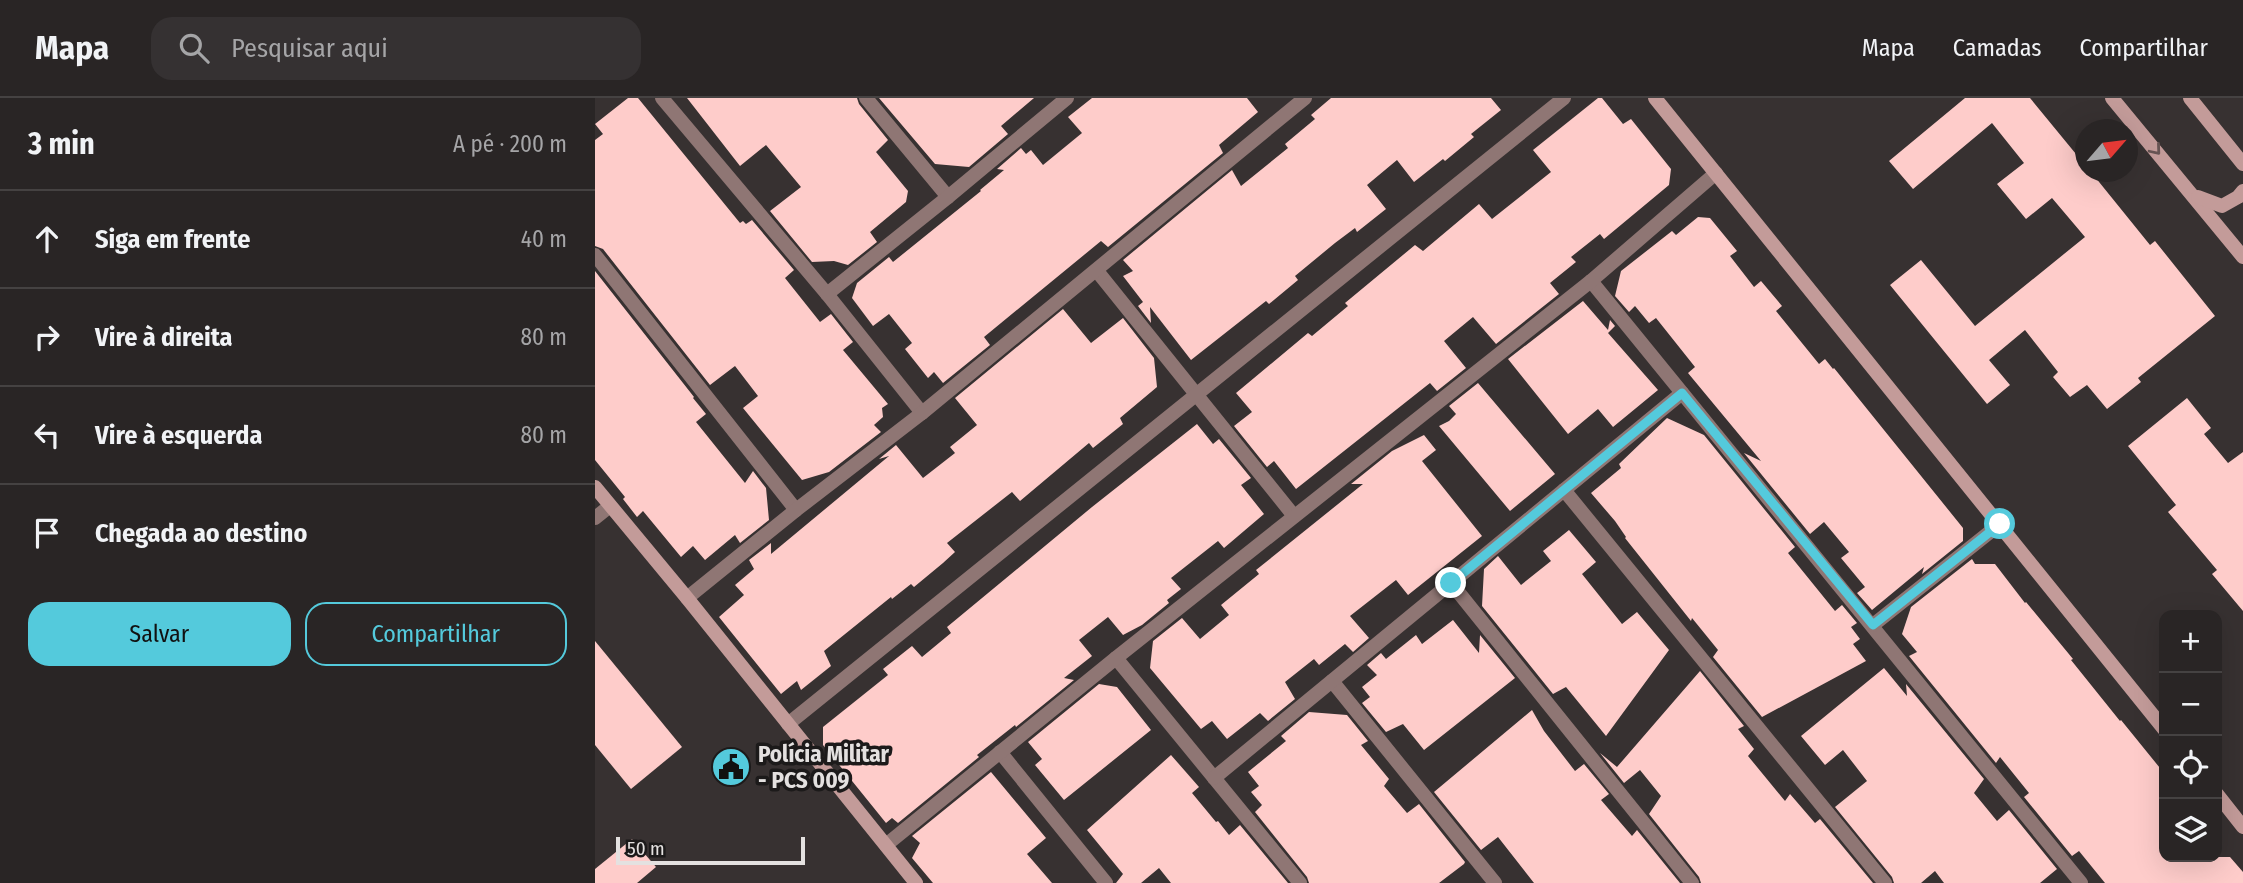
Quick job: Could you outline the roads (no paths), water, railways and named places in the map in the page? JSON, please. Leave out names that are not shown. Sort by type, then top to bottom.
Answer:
[{"type":"street","points":[[662,98],[827,294],[922,413]]},
{"type":"street","points":[[866,98],[948,197]]},
{"type":"street","points":[[827,294],[1067,98]]},
{"type":"street","points":[[687,598],[922,413],[1305,98]]},
{"type":"street","points":[[787,724],[1564,98]]},
{"type":"street","points":[[1655,98],[2159,723]]},
{"type":"street","points":[[2112,98],[2243,257]]},
{"type":"street","points":[[2190,98],[2243,164]]},
{"type":"street","points":[[2231,149],[2243,171]]},
{"type":"street","points":[[886,845],[1591,281],[1716,173]]},
{"type":"street","points":[[2193,194],[2222,206],[2243,191]]},
{"type":"street","points":[[595,255],[796,510]]},
{"type":"street","points":[[1097,271],[1294,516]]},
{"type":"street","points":[[1591,281],[2081,883]]},
{"type":"street","points":[[1214,778],[1682,393]]},
{"type":"street","points":[[595,487],[916,883]]},
{"type":"street","points":[[1564,490],[1885,883]]},
{"type":"street","points":[[595,518],[610,506]]},
{"type":"street","points":[[1873,625],[2000,524]]},
{"type":"street","points":[[1451,583],[1692,883]]},
{"type":"street","points":[[1116,659],[1300,883]]},
{"type":"street","points":[[1332,681],[1495,883]]},
{"type":"street","points":[[1000,752],[1106,883]]},
{"type":"street","points":[[2221,799],[2243,827]]},
{"type":"place","name":"Polícia Militar - PCS 009","points":[[731,767]]}]
